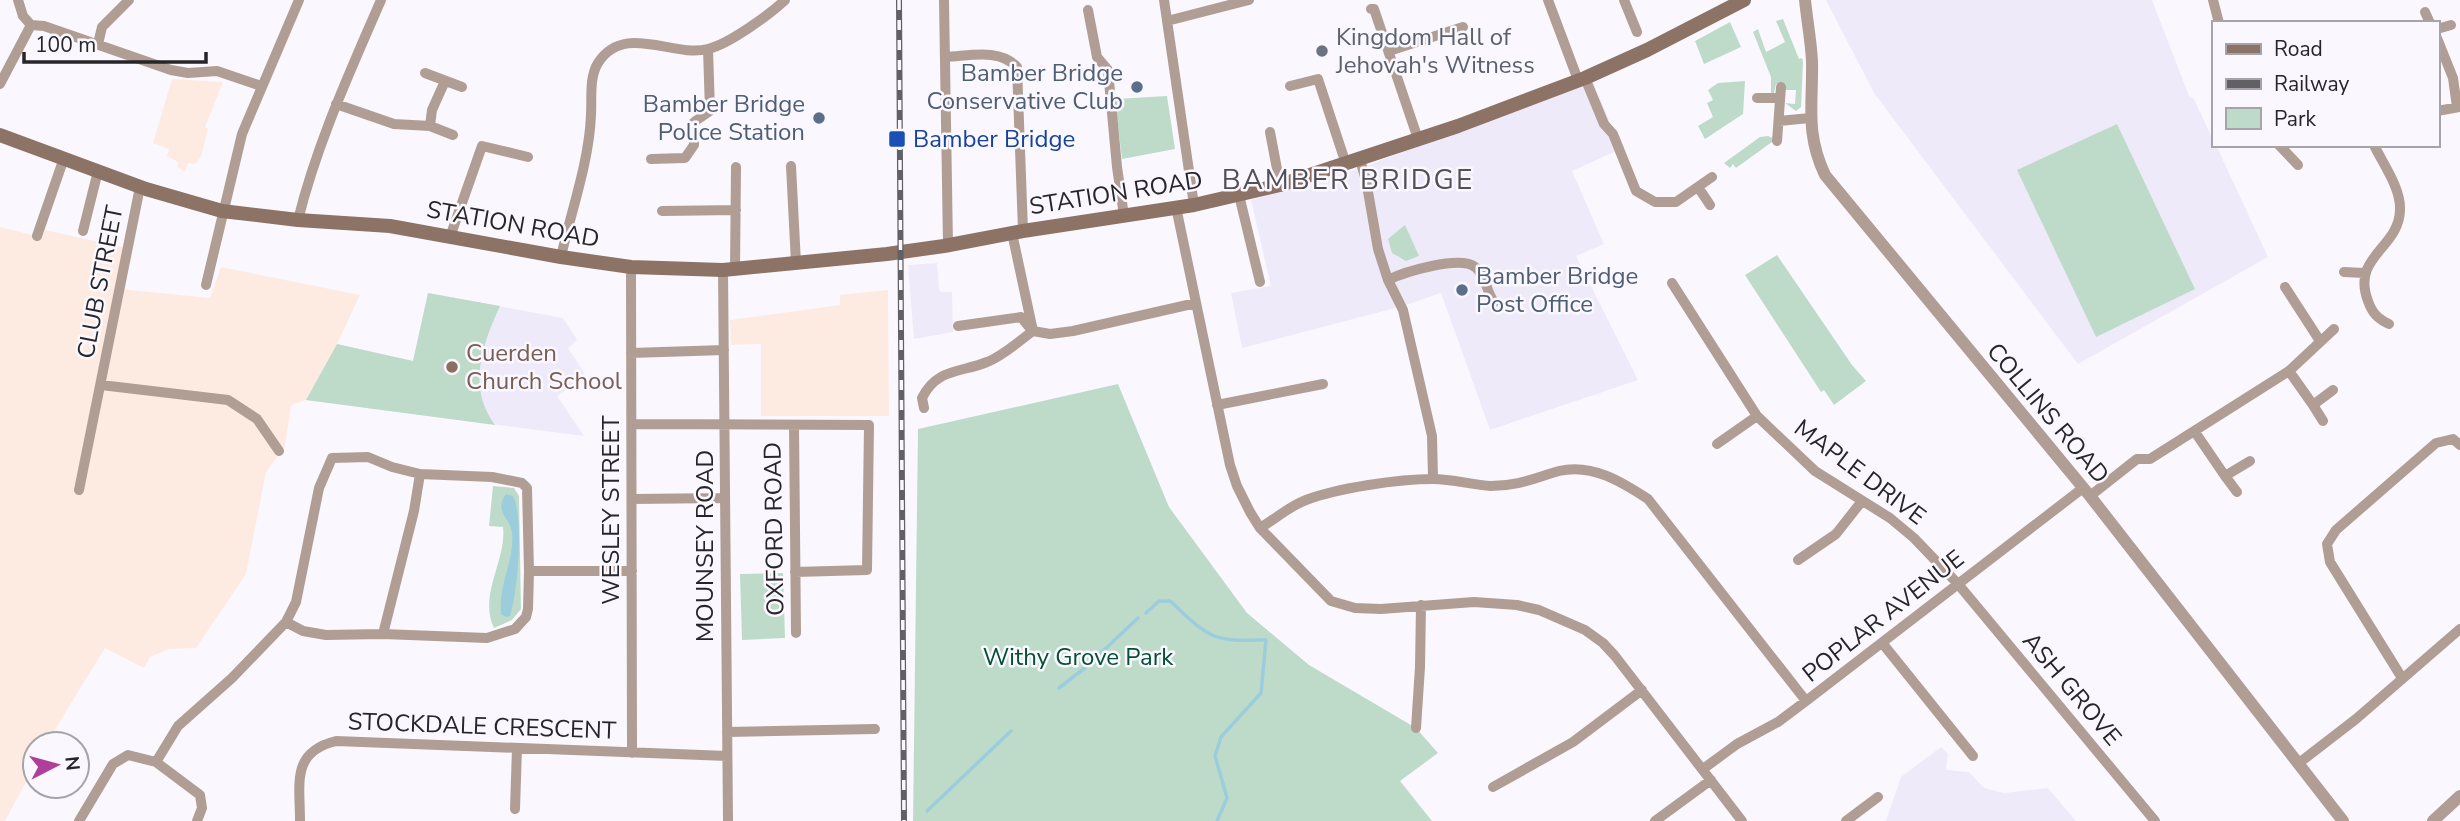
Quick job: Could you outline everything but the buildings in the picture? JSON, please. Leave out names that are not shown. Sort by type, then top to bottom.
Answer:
[{"type":"main road","name":"STATION ROAD","points":[[0,135],[140,187],[222,211],[298,220],[390,226],[631,267],[729,270],[901,253],[1194,205],[1280,186],[1581,79],[1647,50],[1744,0]]},
{"type":"street","points":[[18,0],[23,16],[31,25],[44,26],[171,69],[188,73],[216,71],[261,86]]},
{"type":"street","points":[[98,44],[102,27],[129,0]]},
{"type":"street","points":[[206,285],[242,134],[299,0]]},
{"type":"street","points":[[298,220],[310,173],[336,104],[381,0]]},
{"type":"street","points":[[561,257],[584,164],[591,123],[593,80],[598,63],[615,46],[628,42],[708,50],[754,24],[785,0]]},
{"type":"street","points":[[944,0],[948,245]]},
{"type":"street","points":[[1164,0],[1194,205]]},
{"type":"street","points":[[1167,21],[1249,0]]},
{"type":"street","points":[[1548,0],[1581,79],[1604,124],[1613,134],[1636,191],[1655,202],[1675,202],[1712,177]]},
{"type":"street","points":[[1624,0],[1637,32]]},
{"type":"street","name":"COLLINS ROAD","points":[[1805,0],[1812,61],[1810,118],[1819,162],[1833,188],[2087,492],[2343,821]]},
{"type":"street","points":[[2213,0],[2218,21]]},
{"type":"street","points":[[1088,9],[1097,57],[1108,70],[1124,216]]},
{"type":"street","points":[[1371,9],[1374,9],[1418,139]]},
{"type":"street","points":[[0,84],[31,25]]},
{"type":"street","points":[[2439,28],[2451,25]]},
{"type":"street","points":[[1389,51],[1463,27]]},
{"type":"street","points":[[2439,43],[2453,78],[2459,107],[2439,111]]},
{"type":"street","points":[[651,159],[685,158],[694,145],[694,122],[710,111],[708,50]]},
{"type":"street","points":[[945,57],[991,55],[1007,58],[1017,67],[1018,232],[1033,331]]},
{"type":"street","points":[[425,73],[462,87]]},
{"type":"street","points":[[1290,86],[1318,79],[1353,162],[1366,180],[1378,249],[1388,280],[1403,310],[1432,436],[1433,479]]},
{"type":"street","points":[[430,125],[432,110],[445,81]]},
{"type":"street","points":[[1757,98],[1780,93],[1777,141]]},
{"type":"street","points":[[336,104],[394,124],[430,125],[453,135]]},
{"type":"street","points":[[1779,121],[1810,118]]},
{"type":"street","points":[[1270,131],[1280,186]]},
{"type":"street","points":[[450,237],[482,146],[528,158]]},
{"type":"street","points":[[2281,147],[2298,165]]},
{"type":"street","points":[[2375,147],[2398,195],[2400,209],[2392,235],[2364,273],[2366,297],[2371,309],[2378,318],[2389,324]]},
{"type":"street","points":[[37,236],[64,158]]},
{"type":"street","points":[[792,166],[796,262]]},
{"type":"street","name":"MOUNSEY ROAD","points":[[728,821],[724,351],[736,210],[736,167]]},
{"type":"street","points":[[83,230],[98,171]]},
{"type":"street","name":"CLUB STREET","points":[[79,490],[140,187]]},
{"type":"street","points":[[1698,187],[1710,205]]},
{"type":"street","points":[[1239,195],[1260,282]]},
{"type":"street","points":[[1176,208],[1234,476],[1260,527],[1331,601],[1355,608],[1381,609],[1474,602],[1539,610],[1585,630],[1603,643],[1642,690],[1742,821]]},
{"type":"street","points":[[662,211],[736,210]]},
{"type":"street","points":[[1388,280],[1401,274],[1455,262],[1465,263],[1478,269],[1494,302]]},
{"type":"street","name":"WESLEY STREET","points":[[631,267],[632,753]]},
{"type":"street","points":[[2344,272],[2364,273]]},
{"type":"street","name":"MAPLE DRIVE","points":[[1672,283],[1757,416],[1815,471],[1890,518],[1914,538],[1958,584]]},
{"type":"street","points":[[2286,287],[2320,341]]},
{"type":"street","points":[[958,326],[1021,317],[1033,331],[1050,334],[1196,303]]},
{"type":"street","name":"POPLAR AVENUE","points":[[1703,769],[1737,744],[1778,722],[1958,584],[2087,492],[2137,459],[2150,459],[2289,371],[2334,329]]},
{"type":"street","points":[[924,408],[922,398],[935,379],[988,362],[1033,331]]},
{"type":"street","points":[[631,353],[724,351]]},
{"type":"street","points":[[2289,371],[2323,421]]},
{"type":"street","points":[[1217,405],[1323,384]]},
{"type":"street","name":"CLUB STREET","points":[[101,385],[228,400],[257,419],[279,451]]},
{"type":"street","points":[[2313,405],[2333,390]]},
{"type":"street","points":[[1717,443],[1757,416]]},
{"type":"street","points":[[632,424],[869,425],[867,570],[795,572]]},
{"type":"street","name":"OXFORD ROAD","points":[[794,425],[796,633]]},
{"type":"street","points":[[2195,432],[2237,492]]},
{"type":"street","points":[[2402,678],[2330,562],[2327,544],[2336,530],[2436,443],[2454,439],[2460,445]]},
{"type":"street","points":[[156,762],[178,726],[232,678],[286,622],[296,601],[319,488],[332,458],[368,457],[420,474],[472,475],[522,483],[527,488],[529,571],[526,617],[515,629],[487,638],[326,635],[303,631],[286,622]]},
{"type":"street","points":[[2225,476],[2250,461]]},
{"type":"street","points":[[1260,527],[1305,500],[1382,484],[1433,479],[1490,486],[1532,481],[1561,470],[1590,471],[1618,479],[1648,499],[1806,701]]},
{"type":"street","points":[[383,634],[414,511],[420,474]]},
{"type":"street","points":[[632,499],[725,498]]},
{"type":"street","points":[[1798,560],[1836,534],[1862,501]]},
{"type":"street","points":[[529,571],[632,571]]},
{"type":"street","name":"ASH GROVE","points":[[1958,584],[2155,821]]},
{"type":"street","points":[[1416,728],[1421,605]]},
{"type":"street","points":[[2299,763],[2356,719],[2460,629]]},
{"type":"street","points":[[1882,644],[1973,756]]},
{"type":"street","points":[[1493,787],[1573,741],[1642,690]]},
{"type":"street","points":[[727,732],[875,729]]},
{"type":"street","name":"STOCKDALE CRESCENT","points":[[300,821],[300,773],[306,757],[320,745],[336,741],[727,756]]},
{"type":"street","points":[[515,809],[517,748]]},
{"type":"street","points":[[79,821],[113,764],[128,755],[156,762],[200,795],[203,802],[197,821]]},
{"type":"street","points":[[1655,821],[1711,780]]},
{"type":"street","points":[[2433,821],[2460,796]]},
{"type":"street","points":[[1846,821],[1878,797]]},
{"type":"shaded area","points":[[1826,0],[2152,0],[2189,96],[2194,99],[2212,138],[2212,147],[2217,147],[2268,257],[2078,364],[1874,93]]},
{"type":"shaded area","points":[[172,79],[223,82],[205,127],[208,129],[201,157],[195,164],[188,163],[185,172],[177,167],[178,162],[167,156],[169,149],[153,143]]},
{"type":"shaded area","points":[[1592,79],[1621,149],[1572,171],[1604,244],[1576,256],[1638,380],[1490,430],[1441,293],[1403,306],[1242,348],[1231,293],[1271,286],[1251,200],[1361,168]]},
{"type":"shaded area","points":[[0,227],[37,236],[43,235],[45,230],[127,248],[120,289],[210,298],[221,267],[360,295],[306,400],[291,405],[285,446],[266,472],[246,574],[196,648],[169,649],[150,657],[144,668],[105,648],[55,730],[21,730],[21,791],[5,821],[0,821]]},
{"type":"shaded area","points":[[937,263],[939,289],[941,292],[952,292],[953,332],[914,339],[908,265]]},
{"type":"shaded area","points":[[888,290],[889,416],[761,416],[761,344],[731,345],[730,320],[840,305],[840,295]]},
{"type":"shaded area","name":"Cuerden Church School","points":[[428,293],[563,318],[577,340],[568,348],[585,374],[557,396],[584,436],[306,400],[337,344],[413,361]]},
{"type":"shaded area","points":[[1941,747],[1948,754],[1946,770],[1969,772],[1984,788],[2004,793],[2048,788],[2076,821],[1886,821],[1901,777]]},
{"type":"green space","points":[[1783,19],[1799,59],[1802,58],[1803,62],[1801,107],[1796,111],[1785,103],[1795,104],[1796,90],[1785,90],[1785,84],[1776,84],[1774,93],[1771,93],[1771,77],[1753,32],[1758,29],[1766,52],[1785,42],[1776,21]]},
{"type":"green space","points":[[1730,22],[1741,47],[1704,64],[1695,41]]},
{"type":"green space","points":[[1745,81],[1743,114],[1705,139],[1698,126],[1713,117],[1707,103],[1713,100],[1708,90],[1718,83]]},
{"type":"green space","points":[[1167,96],[1175,149],[1122,159],[1115,99]]},
{"type":"green space","points":[[2117,124],[2195,289],[2096,337],[2017,170]]},
{"type":"green space","points":[[1760,137],[1773,138],[1772,142],[1736,168],[1733,164],[1730,168],[1724,163]]},
{"type":"green space","points":[[1405,225],[1419,256],[1406,261],[1392,253],[1388,239]]},
{"type":"green space","points":[[1777,255],[1852,365],[1866,381],[1834,405],[1824,390],[1821,392],[1745,275]]},
{"type":"green space","points":[[428,293],[500,306],[480,366],[481,396],[495,425],[306,400],[337,344],[413,361]]},
{"type":"green space","name":"Withy Grove Park","points":[[1118,384],[1169,507],[1247,613],[1309,665],[1416,728],[1438,753],[1400,781],[1432,821],[913,821],[918,429]]},
{"type":"green space","points":[[493,486],[514,488],[519,496],[521,609],[512,620],[494,628],[489,603],[501,552],[503,527],[489,526]]},
{"type":"green space","points":[[783,573],[785,638],[742,640],[740,574]]},
{"type":"water","points":[[506,494],[513,496],[516,506],[519,555],[510,616],[506,617],[501,614],[501,603],[511,553],[512,533],[501,506]]},
{"type":"waterway","points":[[1146,613],[1159,601],[1170,601],[1199,627],[1216,637],[1266,640],[1261,693],[1221,737],[1215,756],[1227,798],[1217,821]]},
{"type":"waterway","points":[[1059,688],[1086,667],[1138,618]]},
{"type":"waterway","points":[[927,811],[1011,731]]},
{"type":"railway","points":[[899,0],[904,821]]},
{"type":"place","name":"Kingdom Hall of Jehovah's Witness","points":[[1322,51]]},
{"type":"place","name":"Bamber Bridge Conservative Club","points":[[1137,87]]},
{"type":"place","name":"Bamber Bridge Police Station","points":[[819,118]]},
{"type":"place","name":"Bamber Bridge","points":[[897,139]]},
{"type":"place","name":"Bamber Bridge Post Office","points":[[1462,290]]},
{"type":"place","name":"Cuerden Church School","points":[[452,367]]},
{"type":"district","name":"BAMBER BRIDGE","points":[[1348,179]]}]
